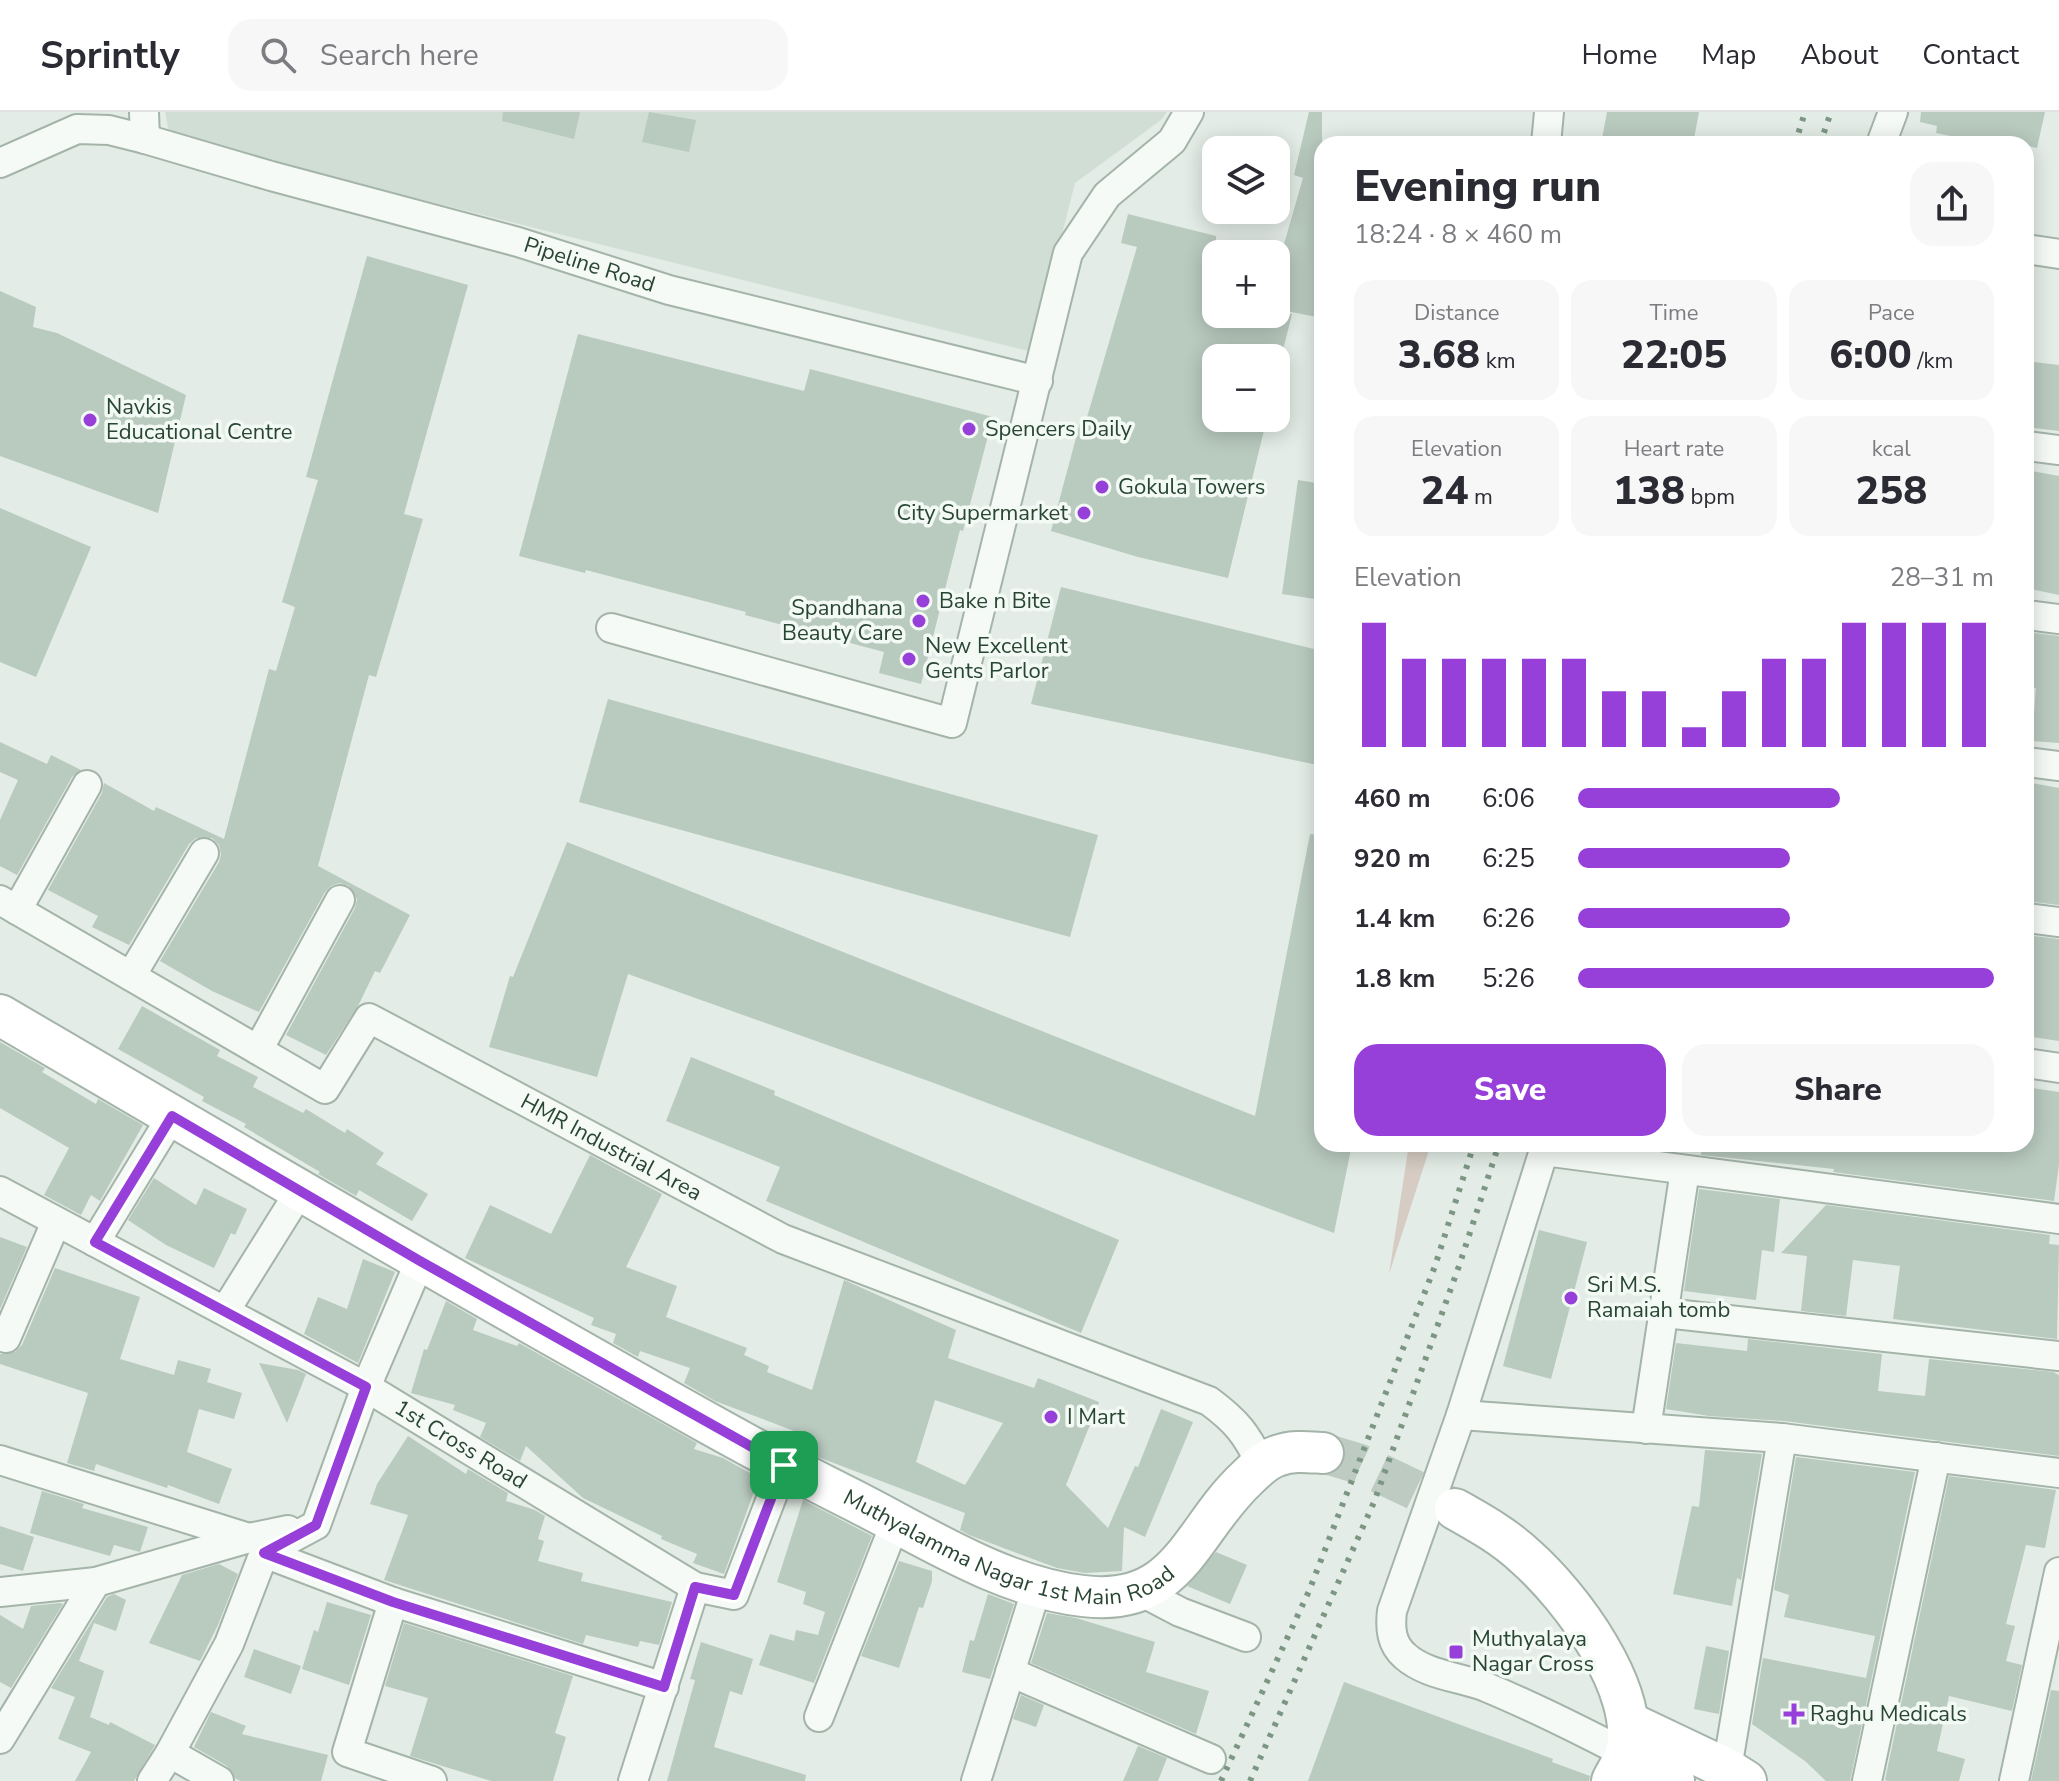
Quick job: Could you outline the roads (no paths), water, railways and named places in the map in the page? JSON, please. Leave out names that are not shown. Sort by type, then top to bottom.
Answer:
[{"type":"street","points":[[611,628],[952,723],[1068,253],[1107,195],[1172,141],[1189,112]]},
{"type":"street","points":[[1547,136],[1549,112]]},
{"type":"street","points":[[1884,136],[1893,112]]},
{"type":"street","name":"Pipeline Road","points":[[10,158],[77,129],[109,130],[144,125],[271,176],[518,242],[669,290],[1038,381]]},
{"type":"street","points":[[2034,250],[2059,254]]},
{"type":"street","points":[[2034,447],[2059,450]]},
{"type":"street","points":[[2034,616],[2059,619]]},
{"type":"street","points":[[2034,763],[2059,766]]},
{"type":"street","points":[[9,905],[87,785]]},
{"type":"street","points":[[131,976],[204,853]]},
{"type":"street","points":[[258,1050],[340,900]]},
{"type":"street","name":"HMR Industrial Area","points":[[9,905],[325,1089],[369,1018],[783,1239],[1209,1401],[1231,1417],[1249,1438],[1261,1465]]},
{"type":"street","points":[[2034,919],[2059,922]]},
{"type":"street","name":"Muthyalamma Nagar 1st Main Road","points":[[0,1015],[420,1261],[784,1465],[1011,1580],[1083,1596],[1112,1597],[1140,1591],[1164,1579],[1185,1557],[1233,1491],[1261,1465],[1278,1455],[1297,1451],[1323,1453]]},
{"type":"street","points":[[2034,1064],[2059,1068]]},
{"type":"street","points":[[95,1242],[172,1116]]},
{"type":"street","points":[[1543,1152],[1461,1415],[1392,1611],[1390,1627],[1395,1644],[1417,1664],[1484,1687],[1574,1727],[1674,1781]]},
{"type":"street","points":[[1575,1152],[1685,1170],[2059,1219]]},
{"type":"street","points":[[1646,1429],[1685,1170]]},
{"type":"street","name":"1st Cross Road","points":[[0,1191],[366,1387],[695,1587],[734,1595],[784,1465]]},
{"type":"street","points":[[225,1311],[300,1191]]},
{"type":"street","points":[[0,1335],[6,1338],[56,1222]]},
{"type":"street","points":[[0,1592],[96,1582],[257,1546],[316,1525],[366,1387],[420,1261]]},
{"type":"street","points":[[1665,1313],[2059,1356]]},
{"type":"street","points":[[1461,1415],[1782,1438],[2059,1473]]},
{"type":"street","points":[[1622,1752],[1737,1775],[1782,1438]]},
{"type":"street","points":[[1867,1781],[1936,1457]]},
{"type":"street","points":[[0,1460],[257,1546],[393,1602],[664,1687]]},
{"type":"street","points":[[1455,1509],[1492,1530],[1525,1556],[1556,1587],[1584,1623],[1615,1677],[1622,1752]]},
{"type":"street","points":[[819,1717],[896,1521]]},
{"type":"street","points":[[152,1781],[229,1644],[257,1546]]},
{"type":"street","points":[[2014,1781],[2059,1572]]},
{"type":"street","points":[[0,1739],[96,1582]]},
{"type":"street","points":[[633,1781],[695,1587]]},
{"type":"street","points":[[976,1781],[1037,1587]]},
{"type":"street","points":[[1140,1591],[1180,1612],[1246,1637]]},
{"type":"street","points":[[393,1602],[347,1752],[432,1781]]},
{"type":"street","points":[[1010,1672],[1211,1759]]},
{"type":"street","points":[[170,1753],[219,1781]]},
{"type":"tunnel","points":[[1323,1453],[1360,1464],[1455,1509]]},
{"type":"railway","points":[[1798,136],[1805,112]]},
{"type":"railway","points":[[1823,136],[1831,112]]},
{"type":"railway","points":[[1221,1781],[1309,1591],[1435,1266],[1471,1152]]},
{"type":"railway","points":[[1250,1781],[1374,1502],[1496,1152]]},
{"type":"place","name":"Navkis Educational Centre","points":[[90,420]]},
{"type":"place","name":"Spencers Daily","points":[[969,429]]},
{"type":"place","name":"Gokula Towers","points":[[1102,487]]},
{"type":"place","name":"City Supermarket","points":[[1084,513]]},
{"type":"place","name":"Bake n Bite","points":[[923,601]]},
{"type":"place","name":"Spandhana Beauty Care","points":[[919,621]]},
{"type":"place","name":"New Excellent Gents Parlor","points":[[909,659]]},
{"type":"place","name":"Sri M.S. Ramaiah tomb","points":[[1571,1298]]},
{"type":"place","name":"I Mart","points":[[1051,1417]]},
{"type":"place","name":"Muthyalaya Nagar Cross","points":[[1456,1652]]},
{"type":"place","name":"Raghu Medicals","points":[[1794,1714]]}]
